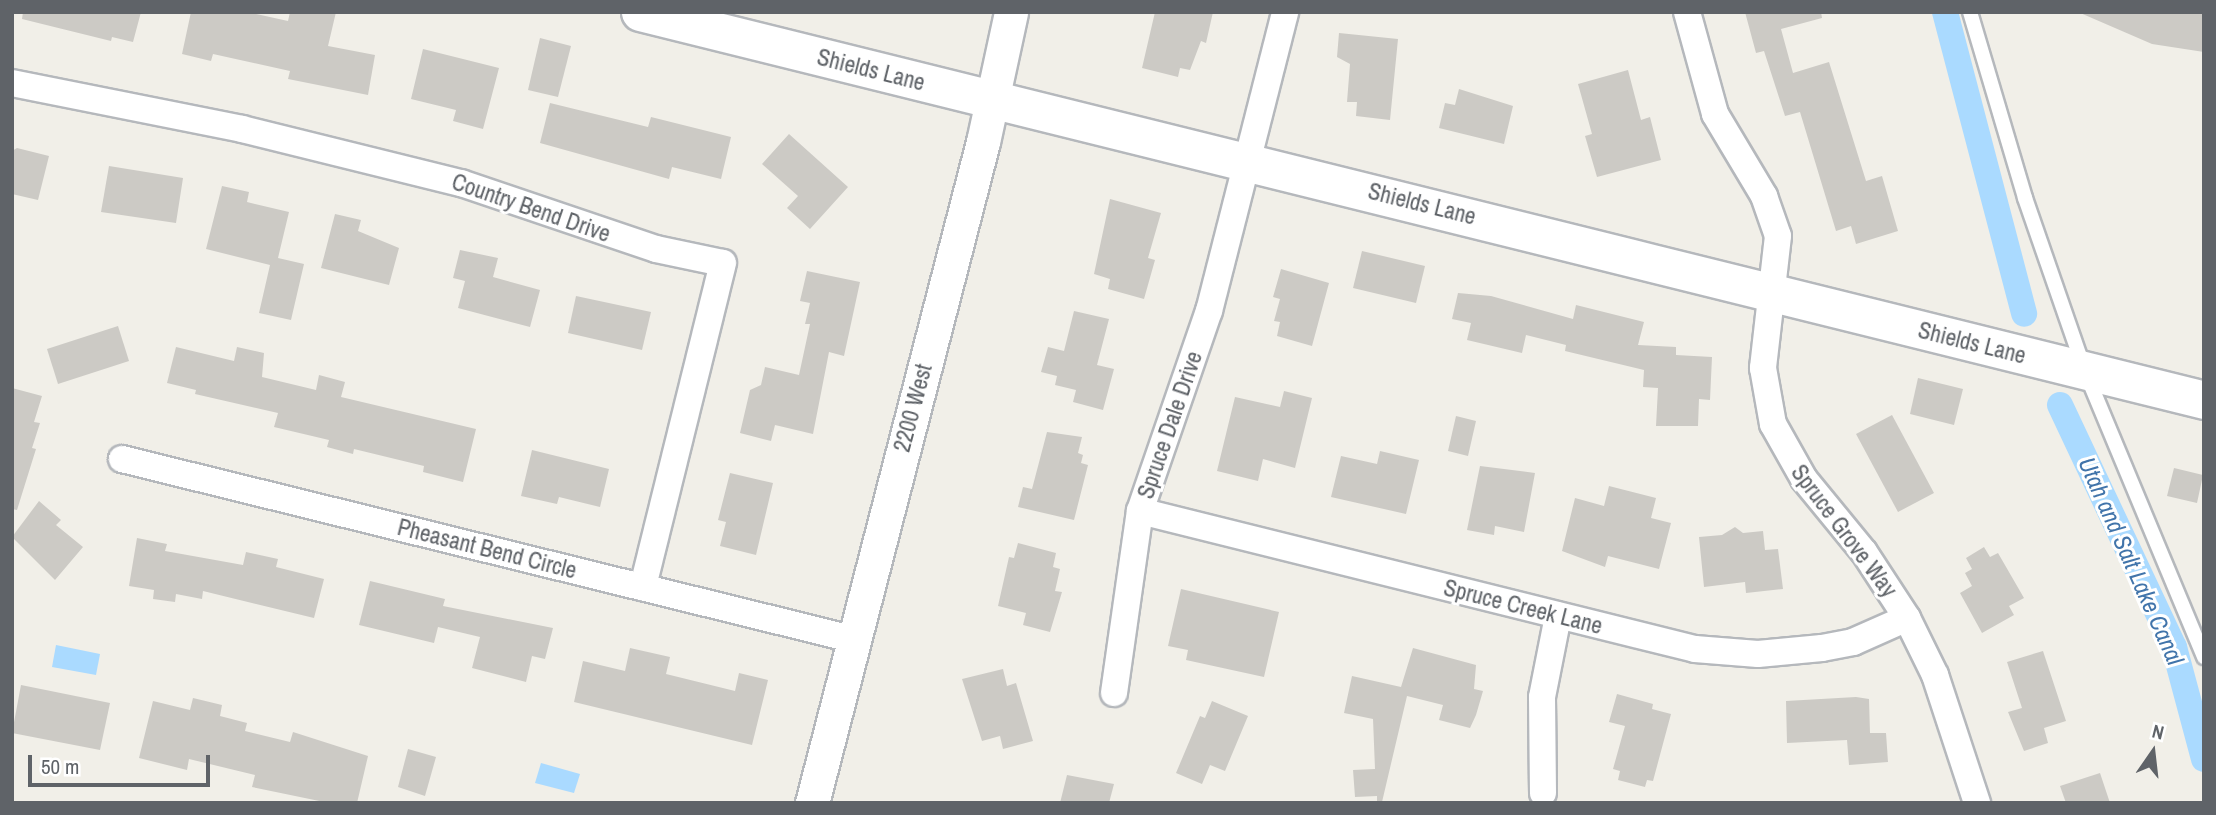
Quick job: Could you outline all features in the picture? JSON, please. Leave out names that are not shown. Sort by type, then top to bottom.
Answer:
[{"type":"main road","name":"Shields Lane","points":[[640,12],[2204,400]]},
{"type":"street","name":"2200 West","points":[[812,803],[1011,12]]},
{"type":"street","name":"Spruce Dale Drive","points":[[1114,692],[1140,511],[1209,312],[1285,12]]},
{"type":"street","name":"Spruce Grove Way","points":[[1687,12],[1714,114],[1773,215],[1778,236],[1763,368],[1773,424],[1804,480],[1864,552],[1907,618],[1936,675],[1977,803]]},
{"type":"street","name":"Country Bend Drive","points":[[12,83],[242,129],[461,183],[656,249],[723,263],[643,587]]},
{"type":"street","name":"Pheasant Bend Circle","points":[[122,458],[852,639]]},
{"type":"street","name":"Spruce Creek Lane","points":[[1140,511],[1695,649],[1758,654],[1853,642],[1907,618]]},
{"type":"street","points":[[1544,793],[1542,697],[1558,616]]},
{"type":"lane","points":[[1970,12],[2025,198],[2085,371],[2204,657]]},
{"type":"water","points":[[56,645],[100,654],[96,675],[52,667]]},
{"type":"water","points":[[541,763],[580,774],[574,793],[535,783]]},
{"type":"building","points":[[23,12],[141,12],[133,42],[112,37],[111,41],[22,19]]},
{"type":"building","points":[[191,12],[247,12],[288,21],[290,12],[336,12],[328,46],[375,55],[368,95],[288,79],[290,71],[213,54],[211,61],[182,54]]},
{"type":"building","points":[[1155,12],[1213,12],[1206,43],[1201,41],[1190,70],[1180,68],[1178,77],[1142,68]]},
{"type":"building","points":[[1745,12],[1821,12],[1822,18],[1781,29],[1793,73],[1829,62],[1866,181],[1882,176],[1898,231],[1856,244],[1851,226],[1836,231],[1800,112],[1785,116],[1764,51],[1756,53]]},
{"type":"building","points":[[2078,12],[2204,12],[2204,52],[2152,44]]},
{"type":"building","points":[[1339,33],[1398,39],[1390,120],[1356,116],[1357,102],[1347,102],[1350,64],[1337,57]]},
{"type":"building","points":[[540,38],[571,46],[558,97],[528,90]]},
{"type":"building","points":[[423,49],[499,68],[483,129],[453,121],[456,110],[411,99]]},
{"type":"building","points":[[1628,70],[1641,120],[1650,117],[1661,160],[1597,177],[1585,136],[1592,134],[1578,84]]},
{"type":"building","points":[[1459,89],[1513,106],[1504,144],[1439,128],[1445,103],[1455,105]]},
{"type":"building","points":[[550,103],[648,127],[651,117],[731,137],[721,179],[672,167],[669,179],[540,143]]},
{"type":"building","points":[[789,134],[848,187],[810,229],[787,208],[798,196],[762,164]]},
{"type":"building","points":[[17,148],[49,156],[38,200],[12,194],[12,151]]},
{"type":"building","points":[[109,166],[183,178],[176,223],[101,212]]},
{"type":"building","points":[[222,186],[249,192],[247,202],[289,212],[278,258],[304,264],[291,320],[259,313],[270,265],[206,249]]},
{"type":"building","points":[[1110,199],[1161,213],[1148,258],[1155,260],[1144,299],[1108,289],[1110,279],[1094,274]]},
{"type":"building","points":[[335,214],[361,220],[358,231],[399,248],[389,285],[321,268]]},
{"type":"building","points":[[460,250],[498,258],[493,277],[540,290],[530,327],[458,308],[465,281],[453,278]]},
{"type":"building","points":[[1362,251],[1425,266],[1416,303],[1353,288]]},
{"type":"building","points":[[1281,269],[1329,283],[1312,346],[1277,336],[1280,322],[1274,321],[1280,299],[1273,297]]},
{"type":"building","points":[[807,271],[860,282],[844,356],[829,352],[813,434],[775,425],[771,441],[740,433],[750,390],[761,385],[765,367],[799,375],[810,324],[805,324],[810,303],[800,301]]},
{"type":"building","points":[[1458,293],[1491,296],[1573,319],[1576,305],[1644,322],[1638,345],[1676,347],[1676,355],[1712,357],[1710,400],[1699,399],[1698,426],[1656,426],[1658,388],[1643,387],[1644,370],[1565,351],[1566,345],[1526,335],[1522,353],[1467,340],[1471,323],[1452,319]]},
{"type":"building","points":[[576,296],[651,312],[642,350],[568,333]]},
{"type":"building","points":[[1074,311],[1109,319],[1097,365],[1114,369],[1103,410],[1073,402],[1076,390],[1055,385],[1057,376],[1041,372],[1048,347],[1064,351]]},
{"type":"building","points":[[118,326],[129,361],[58,384],[47,349]]},
{"type":"building","points":[[176,347],[234,361],[237,347],[264,353],[262,377],[316,390],[319,375],[345,382],[341,397],[476,429],[463,482],[423,472],[424,466],[354,449],[353,454],[327,447],[329,440],[274,427],[278,413],[195,394],[196,390],[167,383]]},
{"type":"building","points":[[1918,378],[1963,389],[1954,425],[1910,414]]},
{"type":"building","points":[[12,388],[42,396],[34,422],[40,423],[32,448],[36,449],[17,510],[12,509]]},
{"type":"building","points":[[1284,391],[1312,398],[1295,468],[1263,459],[1258,481],[1217,471],[1235,397],[1280,407]]},
{"type":"building","points":[[1892,415],[1934,493],[1898,512],[1856,434]]},
{"type":"building","points":[[1456,416],[1476,421],[1468,456],[1448,451]]},
{"type":"building","points":[[1047,432],[1082,437],[1078,453],[1083,455],[1081,463],[1088,465],[1074,520],[1018,507],[1023,487],[1032,489]]},
{"type":"building","points":[[532,450],[609,469],[600,507],[559,497],[557,504],[521,496]]},
{"type":"building","points":[[1380,451],[1419,460],[1406,514],[1331,497],[1341,456],[1377,464]]},
{"type":"building","points":[[1480,466],[1535,473],[1524,532],[1495,526],[1494,535],[1467,530]]},
{"type":"building","points":[[2174,468],[2203,475],[2197,503],[2167,496]]},
{"type":"building","points":[[730,473],[773,483],[756,555],[720,546],[726,522],[718,520]]},
{"type":"building","points":[[1609,486],[1656,498],[1651,518],[1671,523],[1659,569],[1608,556],[1605,567],[1562,551],[1575,498],[1604,506]]},
{"type":"building","points":[[39,501],[61,520],[56,525],[83,547],[55,580],[12,537]]},
{"type":"building","points":[[1735,527],[1743,533],[1763,531],[1765,550],[1778,549],[1783,589],[1746,593],[1745,582],[1704,587],[1699,537],[1722,535]]},
{"type":"building","points":[[137,538],[167,544],[165,551],[243,565],[246,552],[278,559],[276,567],[324,579],[314,618],[203,591],[202,599],[176,594],[175,602],[153,599],[154,590],[129,586]]},
{"type":"building","points":[[1018,543],[1056,553],[1053,567],[1060,569],[1055,591],[1062,592],[1050,632],[1023,625],[1026,613],[998,606],[1009,557],[1014,558]]},
{"type":"building","points":[[1984,547],[1990,557],[1998,553],[2024,598],[2009,606],[2014,615],[1982,633],[1960,593],[1972,586],[1965,573],[1972,569],[1966,558]]},
{"type":"building","points":[[370,581],[445,599],[443,606],[553,628],[545,659],[532,656],[526,682],[472,668],[480,637],[438,627],[434,643],[359,625]]},
{"type":"building","points":[[1181,589],[1279,612],[1264,677],[1186,660],[1188,650],[1168,646]]},
{"type":"building","points":[[630,648],[670,657],[666,674],[735,691],[739,673],[768,680],[752,745],[574,702],[583,661],[625,671]]},
{"type":"building","points":[[1413,648],[1476,665],[1474,689],[1483,691],[1476,715],[1470,728],[1439,720],[1443,705],[1407,696],[1382,802],[1377,802],[1377,796],[1355,797],[1353,770],[1375,769],[1373,719],[1344,713],[1352,676],[1401,687]]},
{"type":"building","points":[[2043,651],[2066,721],[2044,728],[2048,743],[2024,751],[2008,712],[2022,708],[2007,662]]},
{"type":"building","points":[[1003,669],[1007,686],[1016,683],[1033,741],[1003,749],[1000,736],[982,741],[962,679]]},
{"type":"building","points":[[21,685],[110,703],[100,750],[12,733]]},
{"type":"building","points":[[1617,694],[1653,704],[1652,709],[1671,714],[1653,781],[1647,780],[1645,787],[1618,780],[1620,771],[1613,769],[1625,726],[1609,722]]},
{"type":"building","points":[[1856,697],[1869,699],[1870,733],[1886,733],[1888,762],[1849,765],[1847,740],[1787,743],[1786,701]]},
{"type":"building","points":[[193,698],[222,705],[220,716],[247,723],[245,731],[290,742],[293,732],[368,756],[357,803],[329,803],[252,787],[255,775],[189,759],[187,770],[139,758],[153,701],[190,710]]},
{"type":"building","points":[[1212,701],[1248,716],[1225,771],[1210,765],[1202,784],[1176,773],[1200,716],[1205,718]]},
{"type":"building","points":[[408,749],[436,757],[425,796],[398,787]]},
{"type":"building","points":[[2100,773],[2110,803],[2066,803],[2060,786]]},
{"type":"building","points":[[1067,775],[1114,784],[1109,803],[1060,803]]},
{"type":"waterway","name":"Utah and Salt Lake Canal","points":[[1945,12],[2024,314]]},
{"type":"waterway","name":"Utah and Salt Lake Canal","points":[[2060,405],[2174,647],[2204,759]]}]
